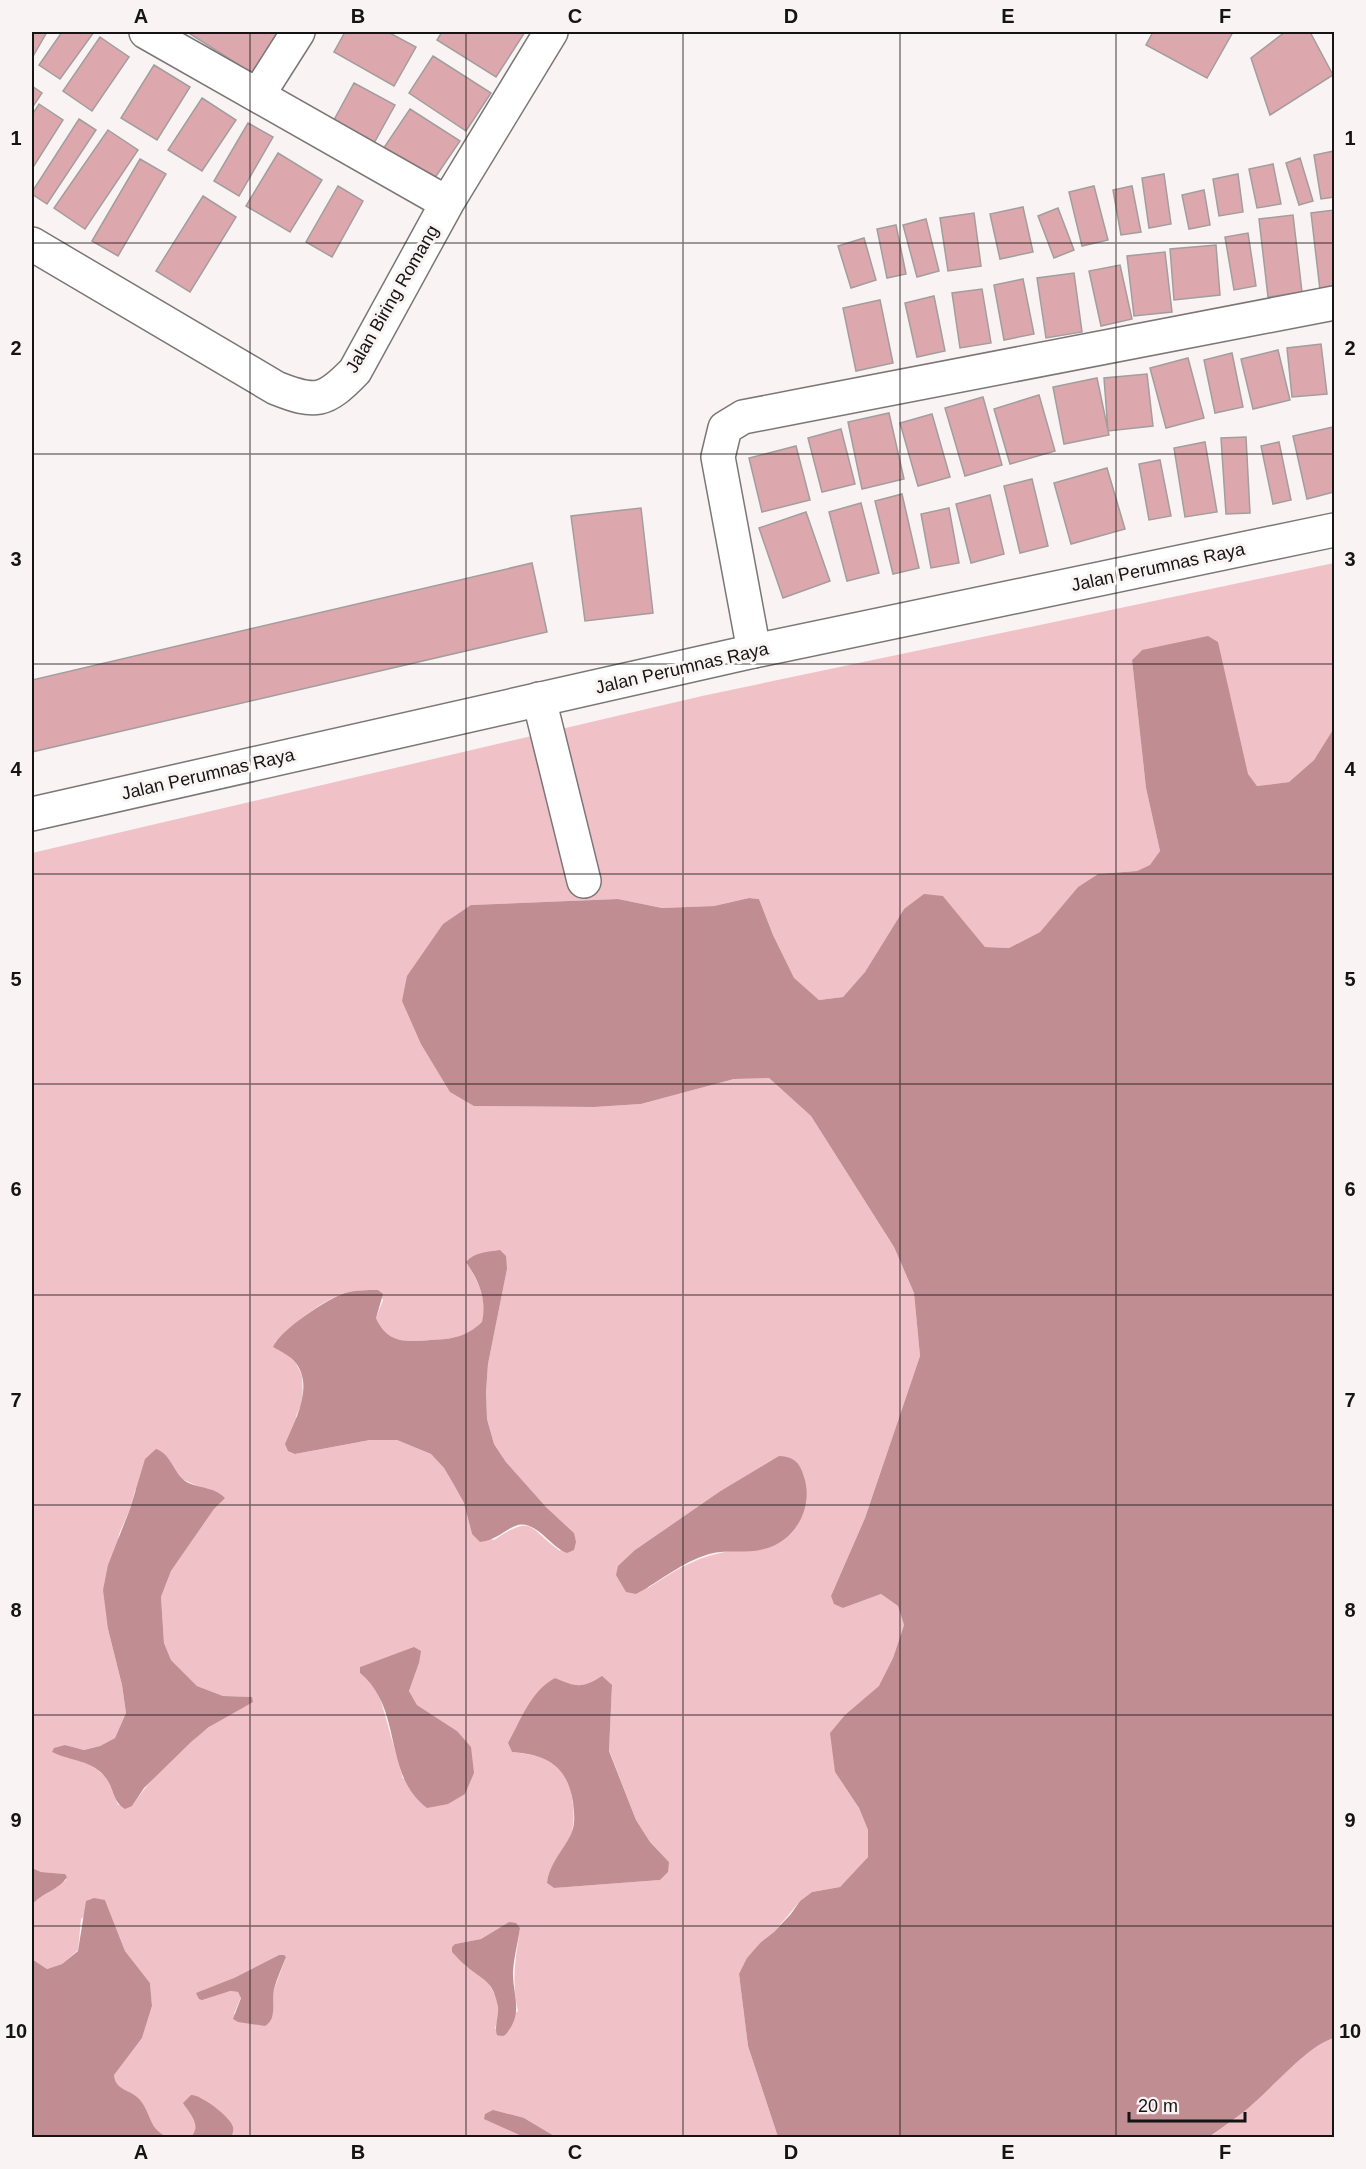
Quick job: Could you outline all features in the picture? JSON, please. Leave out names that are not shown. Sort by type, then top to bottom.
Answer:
[{"type":"street","points":[[146,32],[447,202]]},
{"type":"street","points":[[258,95],[298,32]]},
{"type":"street","name":"Jalan Biring Romang","points":[[32,244],[276,388],[301,398],[322,398],[336,390],[355,371],[447,202],[551,32]]},
{"type":"street","points":[[754,651],[718,457],[725,428],[743,417],[1335,303]]},
{"type":"street","name":"Jalan Perumnas Raya","points":[[32,814],[754,651],[1335,530]]},
{"type":"street","points":[[539,699],[584,881]]},
{"type":"shaded area","points":[[1334,563],[1334,728],[1314,760],[1289,782],[1257,786],[1142,650],[1132,660],[1146,788],[1160,851],[1151,865],[1137,871],[1098,874],[1078,887],[1040,932],[1009,948],[985,947],[943,896],[904,909],[865,972],[843,997],[819,1000],[794,979],[759,899],[749,898],[714,906],[662,908],[618,899],[471,905],[474,1106],[594,1107],[641,1104],[734,1079],[769,1078],[811,1116],[894,1247],[914,1293],[920,1356],[865,1518],[831,1596],[843,1608],[881,1594],[898,1606],[904,1625],[893,1658],[880,1686],[865,1700],[835,1772],[859,1808],[868,1830],[868,1857],[840,1887],[812,1892],[800,1901],[774,1932],[761,1942],[739,1974],[748,2046],[778,2137],[556,2137],[524,2118],[515,2132],[524,2137],[232,2137],[233,2127],[196,2121],[195,2133],[191,2137],[166,2137],[152,2123],[139,2100],[114,2080],[113,2075],[142,2038],[152,2006],[150,1983],[125,1951],[105,1900],[81,1919],[78,1950],[62,1964],[47,1969],[32,1959],[32,1905],[37,1898],[66,1880],[65,1874],[41,1872],[32,1868],[32,853],[702,696]],"holes":[[[467,1262],[507,1269],[488,1364],[487,1419],[494,1444],[506,1462],[546,1507],[574,1533],[560,1551],[530,1527],[517,1527],[494,1540],[472,1534],[464,1503],[444,1468],[431,1454],[397,1440],[370,1440],[295,1454],[296,1416],[303,1401],[302,1376],[295,1361],[275,1342],[326,1302],[345,1293],[366,1290],[378,1290],[383,1300],[376,1318],[386,1333],[392,1337],[414,1341],[459,1336],[483,1322],[484,1305],[478,1284]],[[184,1480],[224,1498],[171,1571],[161,1597],[164,1643],[171,1660],[197,1686],[223,1696],[252,1697],[241,1708],[213,1724],[176,1755],[157,1774],[132,1806],[118,1805],[107,1778],[92,1765],[52,1752],[65,1745],[84,1750],[100,1746],[115,1738],[126,1713],[122,1685],[108,1629],[119,1534],[135,1490]],[[719,1492],[736,1550],[690,1563],[648,1588],[635,1550]],[[388,1657],[419,1663],[409,1691],[417,1705],[457,1731],[403,1779],[379,1694],[370,1681],[360,1673],[360,1667]],[[555,1678],[570,1685],[612,1685],[609,1750],[636,1820],[650,1842],[669,1862],[660,1880],[554,1888],[547,1883],[548,1876],[573,1827],[573,1809],[568,1780],[555,1764],[537,1756],[512,1752],[508,1743],[518,1724]],[[509,1922],[520,1928],[515,1979],[518,2011],[495,2029],[499,2012],[496,1997],[487,1980],[465,1966],[455,1944],[481,1939]],[[279,1955],[286,1957],[273,1992],[273,2015],[234,2014],[241,1997],[238,1992],[230,1991],[234,1978]]]},
{"type":"shaded area","points":[[1208,636],[1218,642],[1248,774],[1257,786],[1289,782],[1314,760],[1334,728],[1334,2038],[1324,2042],[1303,2057],[1249,2108],[1209,2137],[778,2137],[748,2046],[739,1974],[747,1958],[791,1914],[800,1901],[812,1892],[840,1887],[868,1857],[868,1830],[859,1808],[835,1772],[830,1733],[845,1715],[879,1686],[893,1658],[904,1625],[898,1606],[881,1594],[843,1608],[834,1604],[831,1596],[865,1518],[920,1356],[914,1293],[894,1247],[811,1116],[769,1078],[734,1079],[641,1104],[594,1107],[474,1106],[450,1092],[421,1044],[402,1001],[407,976],[443,924],[471,905],[618,899],[662,908],[714,906],[749,898],[759,899],[794,978],[819,1000],[843,997],[865,972],[904,909],[924,894],[943,896],[985,947],[1009,948],[1040,932],[1078,887],[1098,874],[1137,871],[1150,865],[1160,851],[1146,788],[1132,660],[1142,650]]},
{"type":"shaded area","points":[[500,1250],[506,1256],[507,1269],[488,1364],[487,1419],[494,1444],[506,1462],[546,1507],[574,1533],[576,1542],[574,1550],[567,1553],[536,1529],[522,1525],[480,1542],[472,1534],[464,1503],[444,1468],[431,1454],[397,1440],[370,1440],[295,1454],[288,1451],[285,1444],[301,1404],[303,1383],[294,1360],[273,1347],[285,1332],[316,1308],[337,1296],[353,1291],[378,1290],[383,1294],[376,1318],[386,1333],[392,1337],[414,1341],[446,1339],[465,1334],[482,1322],[483,1314],[483,1298],[475,1276],[466,1262],[477,1254]]},
{"type":"shaded area","points":[[156,1449],[169,1459],[185,1481],[216,1491],[225,1498],[214,1509],[171,1571],[161,1597],[164,1643],[171,1660],[197,1686],[223,1696],[252,1697],[253,1702],[209,1727],[191,1742],[144,1788],[132,1806],[125,1809],[118,1803],[109,1782],[101,1772],[88,1764],[52,1752],[54,1748],[65,1745],[84,1750],[100,1746],[115,1738],[126,1713],[122,1685],[108,1629],[103,1590],[108,1565],[130,1509],[145,1459]]},
{"type":"shaded area","points":[[779,1456],[793,1459],[799,1464],[806,1488],[804,1511],[793,1531],[785,1539],[764,1549],[723,1552],[699,1557],[636,1594],[626,1592],[616,1575],[618,1566],[635,1550],[719,1492]]},
{"type":"shaded area","points":[[414,1647],[421,1651],[409,1691],[417,1705],[457,1731],[471,1747],[474,1773],[465,1794],[448,1804],[427,1808],[413,1794],[404,1778],[383,1704],[374,1688],[360,1673],[360,1667]]},
{"type":"shaded area","points":[[602,1676],[612,1685],[609,1751],[636,1820],[650,1842],[669,1862],[668,1872],[660,1880],[554,1888],[547,1883],[548,1876],[574,1826],[570,1789],[566,1779],[553,1764],[535,1756],[512,1752],[508,1743],[527,1706],[546,1684],[555,1678],[574,1685],[584,1685]]},
{"type":"shaded area","points":[[32,1868],[41,1872],[65,1874],[67,1877],[32,1905]]},
{"type":"shaded area","points":[[94,1898],[105,1900],[125,1951],[150,1983],[152,2006],[142,2038],[114,2075],[115,2080],[120,2087],[140,2100],[157,2130],[168,2137],[32,2137],[32,1959],[47,1969],[62,1964],[78,1951],[86,1901]]},
{"type":"shaded area","points":[[509,1922],[516,1923],[520,1928],[513,1971],[516,2009],[513,2023],[506,2034],[501,2036],[496,2032],[498,2007],[493,1991],[487,1982],[452,1952],[452,1947],[455,1944],[481,1939]]},
{"type":"shaded area","points":[[279,1955],[286,1957],[274,1989],[271,2019],[265,2026],[238,2022],[233,2019],[241,1998],[238,1992],[230,1991],[199,1999],[196,1993],[234,1978]]},
{"type":"shaded area","points":[[1334,2038],[1334,2137],[1209,2138],[1249,2108],[1303,2057],[1324,2042]]},
{"type":"shaded area","points":[[191,2095],[208,2102],[227,2118],[233,2127],[232,2137],[191,2137],[195,2124],[192,2115],[183,2103]]},
{"type":"shaded area","points":[[493,2110],[524,2118],[556,2137],[524,2137],[484,2119],[485,2114]]},
{"type":"building","points":[[32,32],[47,32],[32,58]]},
{"type":"building","points":[[62,32],[94,32],[60,79],[39,65]]},
{"type":"building","points":[[187,32],[287,32],[258,77]]},
{"type":"building","points":[[345,32],[388,32],[416,47],[394,86],[334,52]]},
{"type":"building","points":[[442,32],[525,32],[496,77],[437,40]]},
{"type":"building","points":[[1153,32],[1233,32],[1207,78],[1146,45]]},
{"type":"building","points":[[1285,32],[1310,32],[1333,75],[1270,115],[1251,58]]},
{"type":"building","points":[[100,37],[129,57],[92,111],[63,91]]},
{"type":"building","points":[[433,56],[491,93],[466,131],[409,93]]},
{"type":"building","points":[[154,65],[190,87],[157,140],[121,118]]},
{"type":"building","points":[[354,83],[395,105],[368,154],[328,131]]},
{"type":"building","points":[[32,86],[42,93],[32,108]]},
{"type":"building","points":[[202,98],[236,120],[202,171],[168,150]]},
{"type":"building","points":[[39,104],[63,120],[32,169],[32,115]]},
{"type":"building","points":[[410,109],[460,141],[428,188],[379,155]]},
{"type":"building","points":[[79,119],[96,130],[47,204],[32,192]]},
{"type":"building","points":[[248,123],[273,137],[239,196],[214,181]]},
{"type":"building","points":[[108,130],[138,150],[85,229],[54,208]]},
{"type":"building","points":[[1334,151],[1334,197],[1321,199],[1314,155]]},
{"type":"building","points":[[278,153],[322,180],[290,232],[246,206]]},
{"type":"building","points":[[1300,158],[1313,201],[1299,205],[1286,163]]},
{"type":"building","points":[[140,159],[166,174],[118,256],[92,241]]},
{"type":"building","points":[[1273,164],[1281,204],[1257,208],[1249,169]]},
{"type":"building","points":[[1164,174],[1171,224],[1149,228],[1142,178]]},
{"type":"building","points":[[1238,174],[1243,212],[1219,216],[1213,179]]},
{"type":"building","points":[[338,186],[363,201],[332,257],[306,242]]},
{"type":"building","points":[[1094,186],[1108,240],[1082,246],[1069,192]]},
{"type":"building","points":[[1132,186],[1141,232],[1121,235],[1113,190]]},
{"type":"building","points":[[1204,190],[1210,225],[1189,229],[1182,195]]},
{"type":"building","points":[[203,196],[236,217],[190,292],[156,271]]},
{"type":"building","points":[[1023,207],[1033,252],[1000,259],[990,214]]},
{"type":"building","points":[[1058,208],[1074,250],[1054,258],[1038,216]]},
{"type":"building","points":[[1334,210],[1334,288],[1320,290],[1311,213]]},
{"type":"building","points":[[974,213],[981,266],[948,271],[940,218]]},
{"type":"building","points":[[1293,215],[1302,292],[1268,297],[1259,219]]},
{"type":"building","points":[[926,219],[939,271],[917,277],[903,225]]},
{"type":"building","points":[[896,225],[906,274],[887,278],[877,229]]},
{"type":"building","points":[[1248,233],[1256,286],[1234,290],[1225,237]]},
{"type":"building","points":[[864,238],[876,280],[851,288],[838,246]]},
{"type":"building","points":[[1216,245],[1220,295],[1174,300],[1170,249]]},
{"type":"building","points":[[1165,252],[1172,312],[1134,316],[1127,256]]},
{"type":"building","points":[[1120,265],[1132,319],[1101,326],[1089,271]]},
{"type":"building","points":[[1074,273],[1082,332],[1046,338],[1037,278]]},
{"type":"building","points":[[1023,279],[1034,334],[1004,340],[994,285]]},
{"type":"building","points":[[982,289],[991,343],[960,348],[952,293]]},
{"type":"building","points":[[934,296],[945,351],[917,357],[905,303]]},
{"type":"building","points":[[880,300],[893,363],[856,371],[843,308]]},
{"type":"building","points":[[1321,344],[1327,394],[1292,397],[1287,348]]},
{"type":"building","points":[[1278,350],[1290,400],[1253,409],[1241,359]]},
{"type":"building","points":[[1232,353],[1243,407],[1215,413],[1204,360]]},
{"type":"building","points":[[1188,358],[1204,418],[1166,428],[1150,368]]},
{"type":"building","points":[[1147,374],[1153,426],[1108,431],[1104,378]]},
{"type":"building","points":[[1097,378],[1109,435],[1064,444],[1053,387]]},
{"type":"building","points":[[1039,395],[1055,451],[1010,464],[994,409]]},
{"type":"building","points":[[983,397],[1002,465],[965,476],[945,408]]},
{"type":"building","points":[[889,413],[904,479],[862,489],[848,422]]},
{"type":"building","points":[[932,414],[950,477],[918,486],[900,423]]},
{"type":"building","points":[[1333,427],[1334,492],[1307,499],[1293,436]]},
{"type":"building","points":[[841,429],[855,484],[822,492],[808,438]]},
{"type":"building","points":[[1246,437],[1250,513],[1226,514],[1221,438]]},
{"type":"building","points":[[1205,442],[1217,512],[1185,517],[1174,448]]},
{"type":"building","points":[[1279,442],[1291,500],[1273,504],[1261,446]]},
{"type":"building","points":[[796,446],[810,500],[762,512],[749,458]]},
{"type":"building","points":[[1160,460],[1171,516],[1149,520],[1139,464]]},
{"type":"building","points":[[1107,468],[1125,529],[1071,544],[1054,483]]},
{"type":"building","points":[[1032,479],[1048,546],[1020,553],[1004,486]]},
{"type":"building","points":[[902,494],[919,568],[893,574],[875,501]]},
{"type":"building","points":[[990,495],[1004,554],[971,563],[956,504]]},
{"type":"building","points":[[861,503],[879,573],[847,581],[829,512]]},
{"type":"building","points":[[641,508],[653,613],[585,621],[571,516]]},
{"type":"building","points":[[949,508],[959,563],[931,568],[921,514]]},
{"type":"building","points":[[806,512],[830,581],[783,598],[759,528]]},
{"type":"building","points":[[532,563],[547,632],[32,752],[32,680]]}]
